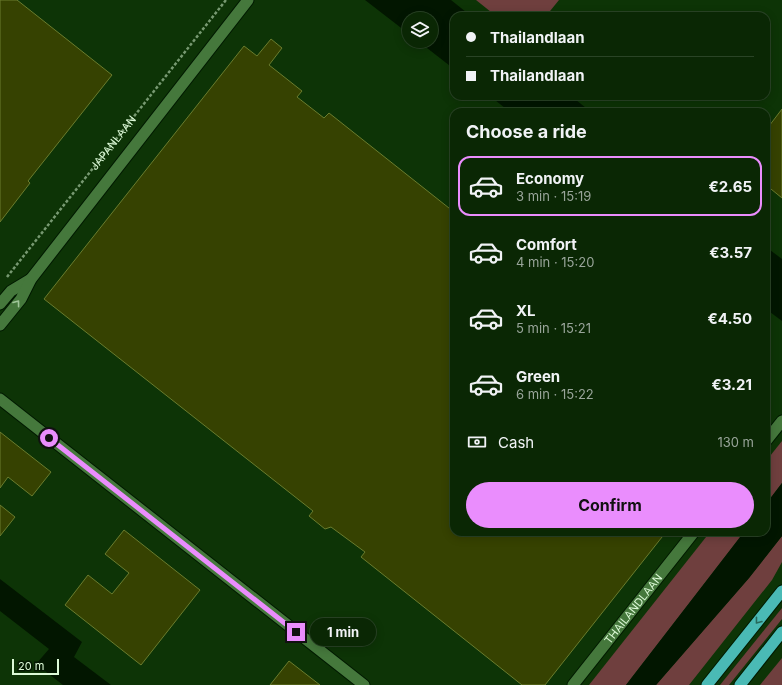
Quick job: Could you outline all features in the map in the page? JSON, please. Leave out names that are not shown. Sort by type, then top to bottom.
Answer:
[{"type":"highway","points":[[707,685],[782,590]]},
{"type":"highway","points":[[740,685],[782,632]]},
{"type":"street","name":"JAPANLAAN","points":[[0,325],[21,299],[32,279],[248,0]]},
{"type":"street","name":"JAPANLAAN","points":[[0,304],[11,291],[32,279]]},
{"type":"street","points":[[0,399],[364,685]]},
{"type":"street","points":[[770,436],[782,421]]},
{"type":"street","name":"THAILANDLAAN","points":[[573,685],[691,536]]},
{"type":"path","name":"JAPANLAAN","points":[[5,279],[226,0]]},
{"type":"shaded area","points":[[365,0],[451,0],[466,12],[450,12],[450,66],[427,48],[438,48],[438,12],[402,12],[402,29]]},
{"type":"shaded area","points":[[476,0],[559,0],[549,12],[491,12]]},
{"type":"shaded area","points":[[495,100],[576,100],[586,108],[505,108]]},
{"type":"shaded area","points":[[770,250],[782,259],[782,321],[770,312]]},
{"type":"shaded area","points":[[782,441],[782,483],[770,499],[770,456]]},
{"type":"shaded area","points":[[782,483],[782,536],[749,578],[656,685],[626,685],[741,536],[770,536],[770,499]]},
{"type":"shaded area","points":[[707,536],[741,536],[626,685],[589,685]]},
{"type":"shaded area","points":[[782,536],[782,562],[772,580],[689,685],[656,685],[749,578]]},
{"type":"shaded area","points":[[0,579],[82,642],[74,657],[111,685],[63,685],[36,664],[49,649],[0,611]]},
{"type":"shaded area","points":[[782,608],[782,619],[729,685],[720,685]]},
{"type":"shaded area","points":[[782,658],[782,685],[760,685]]},
{"type":"building","points":[[0,0],[17,0],[112,75],[28,181],[30,183],[0,222]]},
{"type":"building","points":[[271,39],[282,48],[269,65],[302,91],[297,97],[324,118],[329,113],[450,209],[450,536],[663,536],[545,685],[522,685],[361,557],[365,552],[331,527],[325,529],[309,516],[313,511],[44,299],[244,46],[257,56]]},
{"type":"building","points":[[782,109],[782,198],[770,188],[770,125]]},
{"type":"building","points":[[0,432],[51,472],[32,496],[8,477],[0,488]]},
{"type":"building","points":[[0,505],[15,517],[0,536]]},
{"type":"building","points":[[124,530],[200,590],[141,665],[65,605],[88,575],[112,594],[129,573],[105,554]]},
{"type":"building","points":[[289,661],[320,685],[270,685]]},
{"type":"route","points":[[49,438],[296,632]]}]
